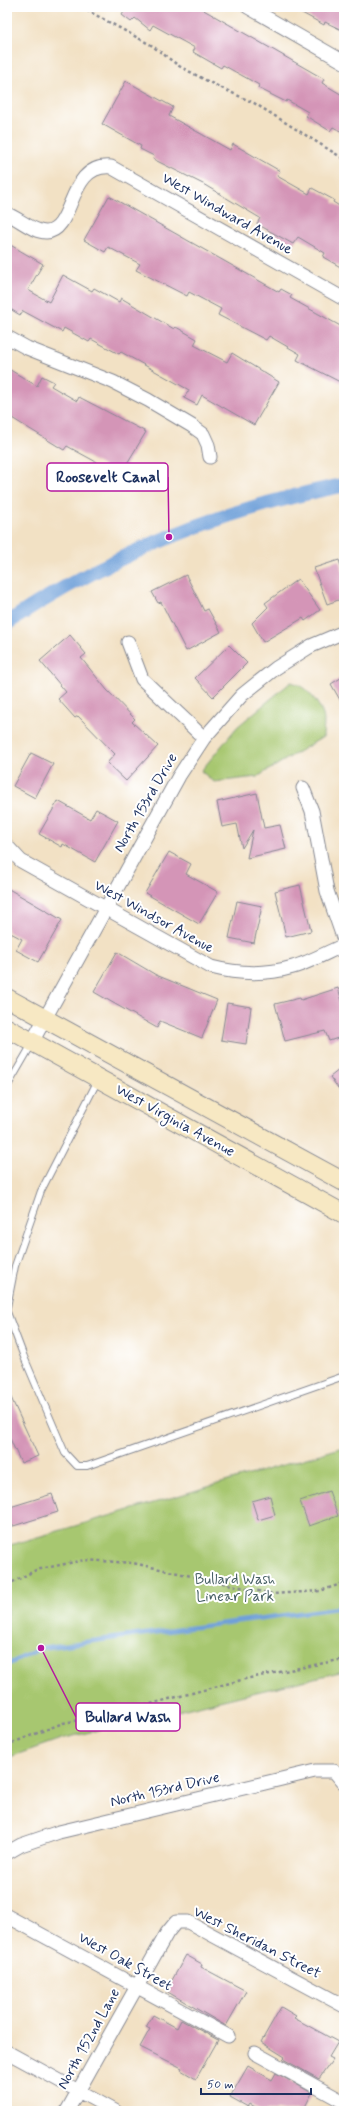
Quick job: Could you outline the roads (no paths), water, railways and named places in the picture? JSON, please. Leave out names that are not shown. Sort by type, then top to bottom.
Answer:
[{"type":"main road","name":"West Virginia Avenue","points":[[7,998],[344,1182]]},
{"type":"main road","name":"West Virginia Avenue","points":[[7,1028],[344,1214]]},
{"type":"street","points":[[248,7],[344,62]]},
{"type":"street","name":"West Windward Avenue","points":[[7,214],[36,230],[46,232],[54,230],[61,223],[84,177],[92,170],[102,166],[117,170],[344,299]]},
{"type":"street","points":[[7,337],[27,348],[113,382],[186,422],[203,434],[208,445],[210,457]]},
{"type":"street","name":"North 153rd Drive","points":[[32,1042],[178,776],[204,738],[242,696],[276,668],[311,646],[344,632]]},
{"type":"street","points":[[128,642],[142,679],[204,738]]},
{"type":"street","points":[[303,788],[312,811],[327,891],[344,940]]},
{"type":"street","name":"West Windsor Avenue","points":[[7,846],[21,861],[211,967],[233,973],[252,973],[293,967],[344,945]]},
{"type":"street","name":"North 153rd Drive","points":[[7,1853],[21,1845],[59,1832],[315,1771],[334,1771],[344,1783]]},
{"type":"street","name":"West Oak Street","points":[[7,1916],[228,2036]]},
{"type":"street","name":"North 152nd Lane","points":[[67,2111],[167,1933],[176,1922]]},
{"type":"street","name":"West Sheridan Street","points":[[176,1922],[188,1922],[344,2006]]},
{"type":"street","points":[[7,2052],[115,2111]]},
{"type":"street","points":[[255,2053],[344,2101],[338,2111]]},
{"type":"lane","points":[[7,1087],[32,1042]]},
{"type":"lane","points":[[7,1307],[15,1266],[41,1191],[98,1078]]},
{"type":"lane","points":[[7,1312],[24,1357],[65,1453],[77,1466],[87,1466],[344,1376]]},
{"type":"waterway","points":[[7,623],[86,576],[169,538],[212,521],[255,507],[344,485]]},
{"type":"waterway","points":[[7,1665],[41,1648],[344,1607]]},
{"type":"place","name":"Roosevelt Canal","points":[[169,537]]},
{"type":"place","name":"Bullard Wash","points":[[41,1648]]},
{"type":"park label","name":"Bullard Wash Linear Park","points":[[235,1588]]}]
